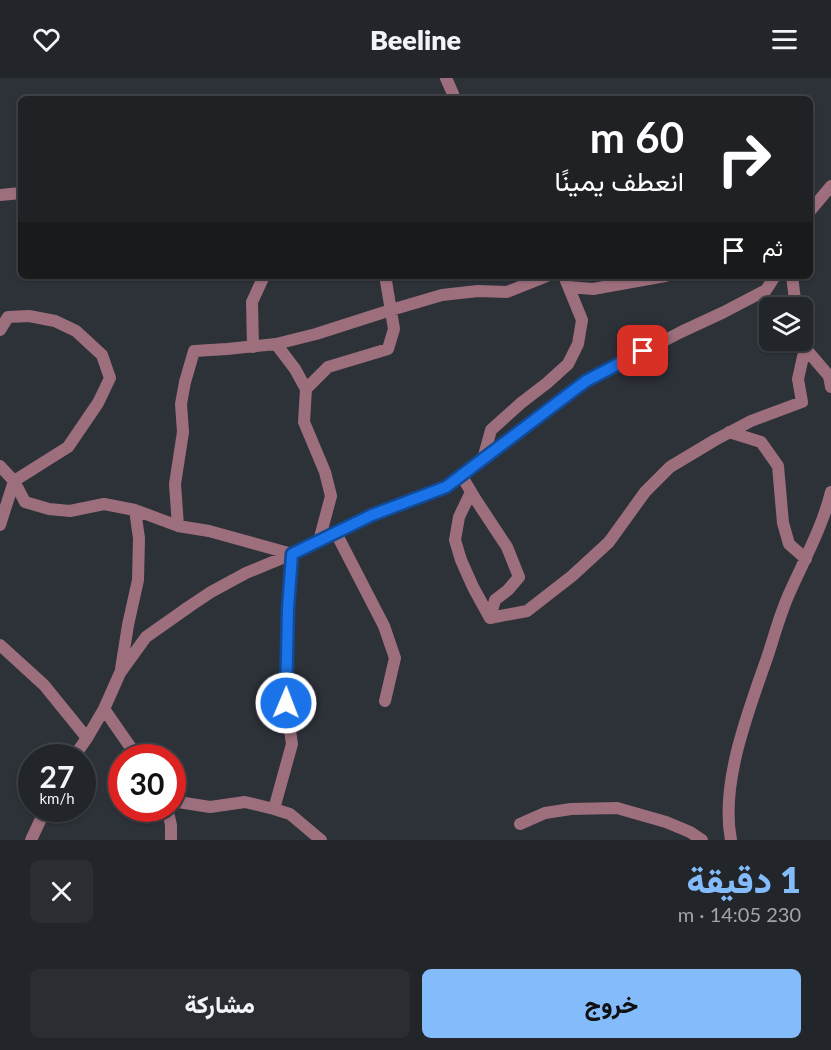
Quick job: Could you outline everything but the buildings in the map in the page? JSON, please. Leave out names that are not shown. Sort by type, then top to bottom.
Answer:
[{"type":"street","points":[[446,78],[453,96]]},
{"type":"street","points":[[813,207],[831,186]]},
{"type":"street","points":[[0,195],[18,193]]},
{"type":"street","points":[[253,347],[252,302],[263,279]]},
{"type":"street","points":[[306,389],[328,367],[388,349],[394,329],[387,279]]},
{"type":"street","points":[[178,526],[175,484],[183,432],[182,404],[185,382],[194,351],[276,344],[442,295],[478,291],[507,292],[540,279]]},
{"type":"street","points":[[567,282],[593,289],[648,279]]},
{"type":"street","points":[[83,744],[104,709],[120,673],[146,637],[190,606],[246,573],[292,554],[372,515],[446,487],[586,381],[766,290],[773,279]]},
{"type":"street","points":[[792,279],[795,297]]},
{"type":"street","points":[[483,459],[491,430],[568,364],[578,344],[582,320],[567,282]]},
{"type":"street","points":[[0,330],[8,317],[29,316],[55,321],[76,332],[102,355],[110,378],[98,403],[69,447],[14,481],[0,525]]},
{"type":"street","points":[[276,344],[296,369],[306,389],[304,422],[325,471],[331,496],[319,541]]},
{"type":"street","points":[[490,618],[527,611],[572,576],[609,542],[645,492],[670,467],[751,421],[802,402],[798,379],[803,351]]},
{"type":"street","points":[[810,351],[828,376],[831,387]]},
{"type":"street","points":[[729,432],[761,442],[778,466],[783,523],[789,544],[806,559]]},
{"type":"street","points":[[0,466],[14,481],[25,502],[49,509],[70,510],[104,504],[135,510],[178,526],[209,531],[292,554]]},
{"type":"street","points":[[461,475],[507,547],[519,577],[495,600],[490,618]]},
{"type":"street","points":[[471,492],[459,517],[455,540],[472,587],[490,618]]},
{"type":"street","points":[[731,840],[728,823],[731,792],[741,737],[789,595],[806,559],[831,492]]},
{"type":"street","points":[[120,673],[138,580],[140,537],[135,510]]},
{"type":"street","points":[[336,533],[384,626],[395,658],[384,701]]},
{"type":"street","points":[[274,809],[292,744],[286,703],[292,554]]},
{"type":"street","points":[[0,645],[44,685],[87,738]]},
{"type":"street","points":[[104,709],[128,744]]},
{"type":"street","points":[[186,803],[210,807],[245,802],[274,809],[290,814],[321,840]]},
{"type":"street","points":[[520,824],[545,813],[571,808],[617,808],[666,822],[702,840]]},
{"type":"street","points":[[30,840],[39,822]]},
{"type":"street","points":[[170,822],[171,840]]},
{"type":"route","points":[[286,703],[292,554],[372,515],[446,487],[586,381],[643,351]]}]
